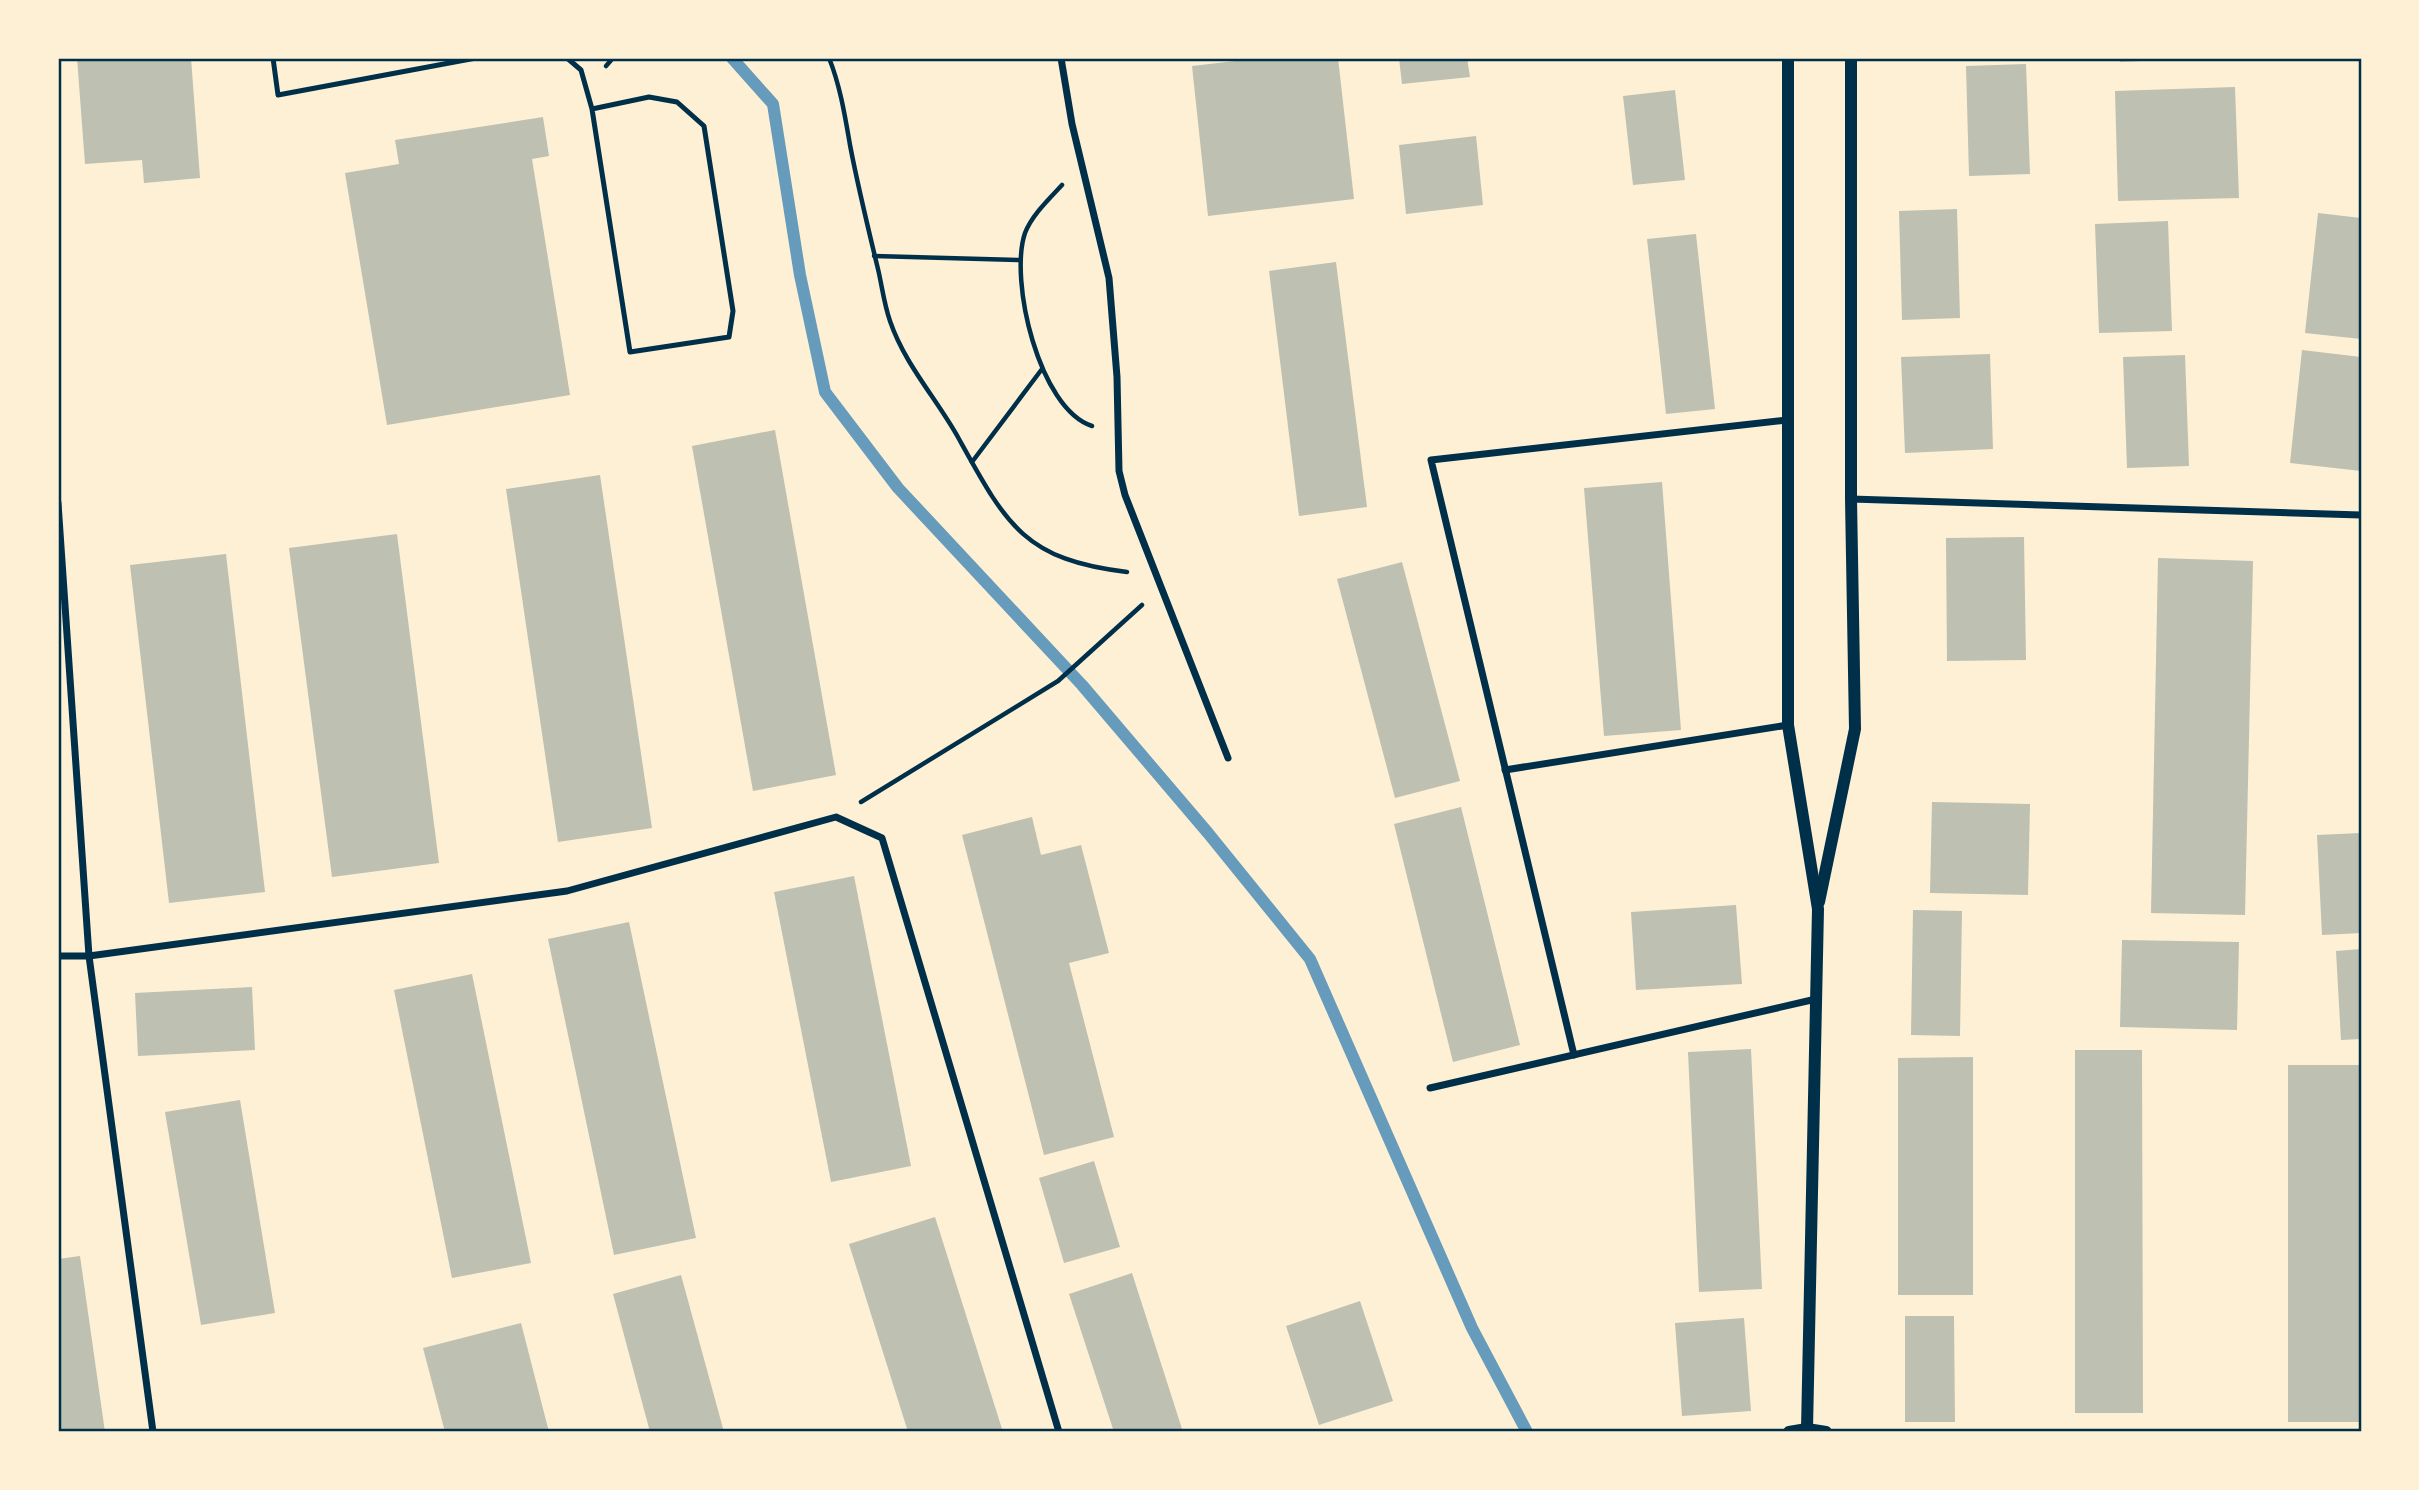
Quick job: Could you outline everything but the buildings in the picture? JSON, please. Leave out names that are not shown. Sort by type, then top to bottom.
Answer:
[{"type":"street","points":[[1061,58],[1081,164],[1109,278],[1117,377],[1119,471],[1125,495],[1228,758]]},
{"type":"street","points":[[1788,58],[1788,725],[1818,909]]},
{"type":"street","points":[[1807,1429],[1818,909],[1855,729],[1850,499],[1851,58]]},
{"type":"street","points":[[1574,1055],[1432,460],[1787,420]]},
{"type":"street","points":[[1850,499],[2361,515]]},
{"type":"street","points":[[58,503],[89,956],[153,1432]]},
{"type":"street","points":[[1504,770],[1788,725]]},
{"type":"street","points":[[58,956],[89,956],[567,891],[836,817],[882,838],[1059,1432]]},
{"type":"street","points":[[1430,1088],[1816,999]]},
{"type":"street","points":[[1789,1432],[1807,1429],[1826,1432]]},
{"type":"lane","points":[[273,58],[278,95],[476,58]]},
{"type":"lane","points":[[568,58],[581,69],[592,109],[630,352],[729,337],[733,311],[704,126],[677,102],[649,97],[592,109]]},
{"type":"path","points":[[829,58],[841,99],[890,321],[911,368],[949,421],[1002,512],[1027,539],[1052,555],[1087,567],[1155,573]]},
{"type":"path","points":[[1081,164],[1042,207],[1026,231],[1020,260],[1026,306],[1042,369],[1052,391],[1068,411],[1083,423],[1117,433]]},
{"type":"path","points":[[874,256],[1020,260]]},
{"type":"path","points":[[972,462],[1042,369]]},
{"type":"path","points":[[836,817],[1058,681],[1161,588]]},
{"type":"waterway","points":[[732,58],[773,104],[800,275],[825,392],[898,488],[1082,685],[1208,833],[1310,959],[1472,1328],[1527,1432]]}]
